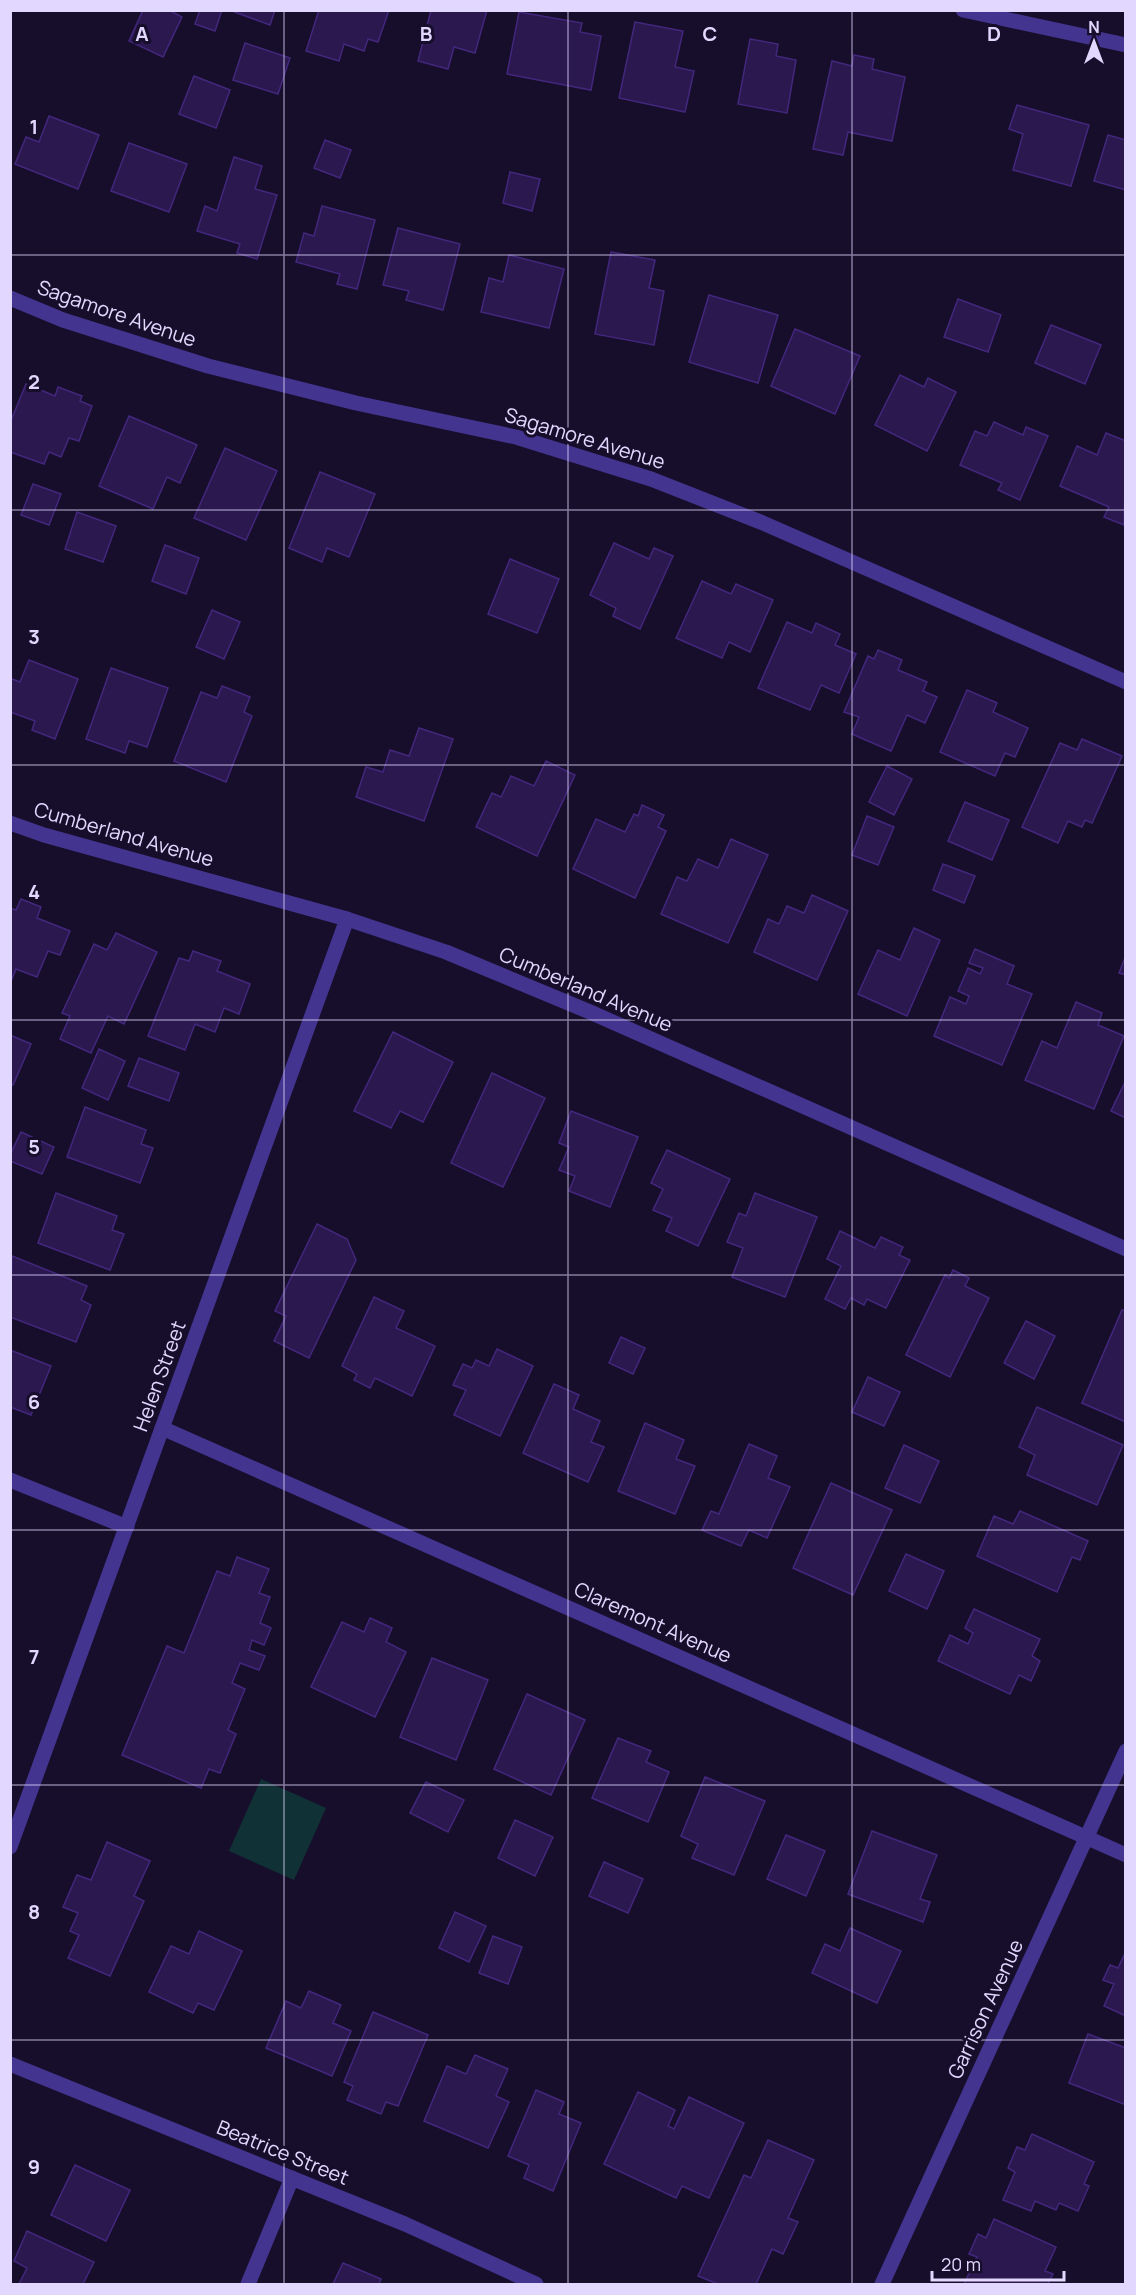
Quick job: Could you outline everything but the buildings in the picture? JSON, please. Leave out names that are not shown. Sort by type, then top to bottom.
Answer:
[{"type":"street","points":[[963,10],[1125,45]]},
{"type":"street","name":"Sagamore Avenue","points":[[10,298],[63,320],[208,366],[356,403],[516,437],[651,479],[763,523],[1125,682]]},
{"type":"street","name":"Cumberland Avenue","points":[[10,823],[44,835],[348,919],[446,952],[590,1012],[1125,1249]]},
{"type":"street","name":"Helen Street","points":[[10,1847],[348,919]]},
{"type":"street","name":"Claremont Avenue","points":[[162,1428],[1125,1855]]},
{"type":"street","points":[[10,1480],[127,1527]]},
{"type":"street","name":"Garrison Avenue","points":[[882,2284],[1125,1751]]},
{"type":"street","name":"Beatrice Street","points":[[10,2064],[405,2224],[536,2284]]},
{"type":"street","points":[[248,2284],[292,2178]]},
{"type":"green space","points":[[261,1779],[326,1808],[294,1880],[229,1851]]}]
